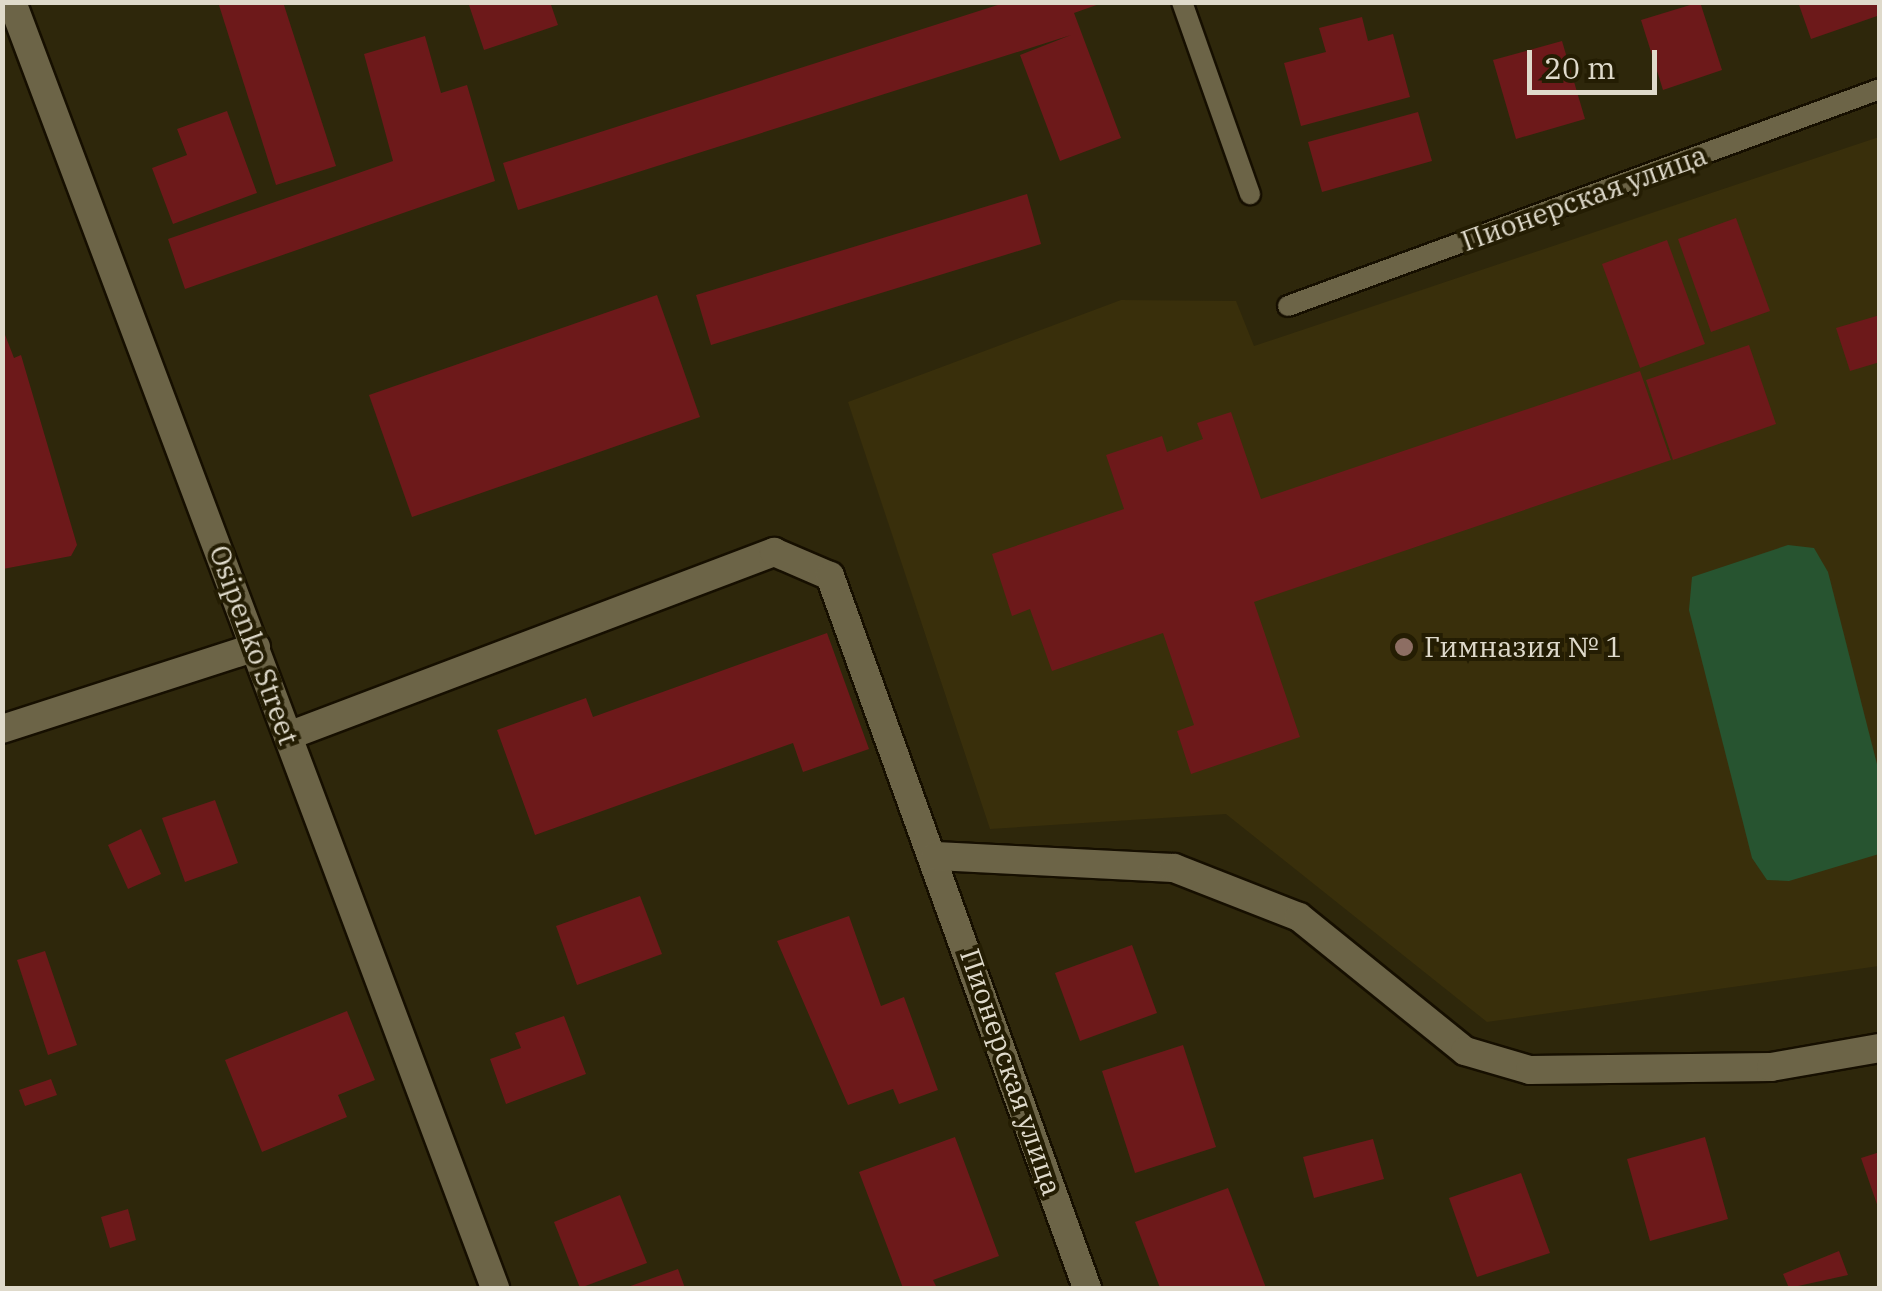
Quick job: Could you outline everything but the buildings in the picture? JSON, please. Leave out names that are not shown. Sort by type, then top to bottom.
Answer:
[{"type":"street","name":"Osipenko Street","points":[[12,2],[496,1288]]},
{"type":"street","name":"Пионерская улица","points":[[288,736],[774,552],[830,576],[935,856],[1088,1288]]},
{"type":"street","points":[[2,729],[256,648]]},
{"type":"street","points":[[935,856],[1174,868],[1299,917],[1465,1051],[1530,1070],[1771,1067],[1880,1048]]},
{"type":"lane","points":[[1182,2],[1250,194]]},
{"type":"lane","name":"Пионерская улица","points":[[1288,306],[1880,90]]},
{"type":"shaded area","name":"Гимназия № 1","points":[[1879,137],[1879,966],[1487,1022],[1226,814],[990,829],[848,402],[1121,300],[1236,301],[1254,346]]},
{"type":"green space","points":[[1788,545],[1814,548],[1828,572],[1880,776],[1879,854],[1789,881],[1767,880],[1752,858],[1689,610],[1692,577]]},
{"type":"place","name":"Гимназия № 1","points":[[1404,647]]}]
